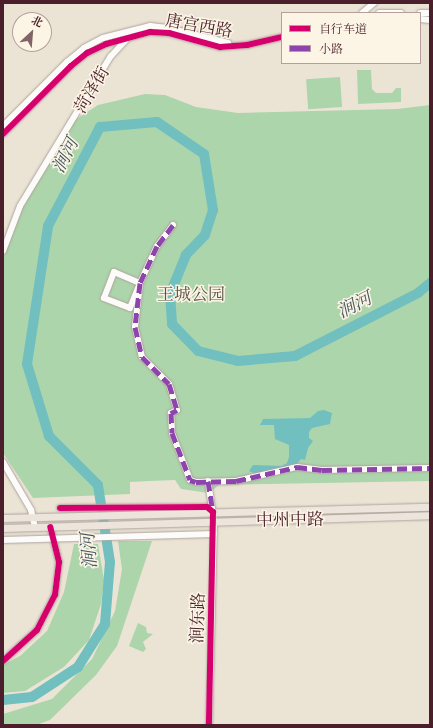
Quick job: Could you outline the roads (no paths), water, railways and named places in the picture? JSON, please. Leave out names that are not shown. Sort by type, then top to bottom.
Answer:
[{"type":"main road","name":"中州中路","points":[[3,518],[59,517],[149,510],[211,512],[430,507]]},
{"type":"main road","name":"中州中路","points":[[3,528],[430,515]]},
{"type":"street","points":[[363,12],[374,3]]},
{"type":"street","name":"唐宫西路","points":[[3,126],[67,62],[84,48],[103,38],[150,26],[168,28],[233,44],[281,33]]},
{"type":"street","name":"唐宫西路","points":[[3,134],[87,53],[129,37],[150,32],[169,33],[220,47],[233,47],[281,37]]},
{"type":"street","name":"菏泽街","points":[[3,252],[20,206],[112,56],[129,37]]},
{"type":"street","points":[[140,283],[114,272],[104,298],[130,308],[158,246],[173,225]]},
{"type":"street","points":[[140,283],[135,327],[138,346],[142,357],[169,384],[177,410],[171,413],[172,433],[190,480],[236,481],[297,467],[322,470],[430,468]]},
{"type":"street","points":[[3,462],[34,518],[35,527]]},
{"type":"street","name":"涧东路","points":[[206,725],[213,522],[208,481]]},
{"type":"street","points":[[60,508],[149,510]]},
{"type":"street","points":[[3,661],[37,630],[55,596],[59,562],[50,527]]},
{"type":"street","points":[[3,540],[61,537],[212,534]]},
{"type":"street","name":"涧东路","points":[[209,725],[212,534]]},
{"type":"water","points":[[324,410],[332,413],[330,424],[312,428],[309,432],[309,438],[313,441],[308,448],[305,460],[301,459],[295,466],[258,475],[249,471],[253,465],[282,466],[287,463],[289,457],[289,445],[275,439],[274,425],[260,425],[263,419],[310,418],[318,411]]},
{"type":"waterway","name":"涧河","points":[[3,700],[32,697],[78,667],[105,624],[110,562],[98,485],[49,436],[27,364],[48,226],[100,127],[157,122],[204,154],[213,210],[205,235],[186,255],[170,294],[172,324],[198,351],[238,361],[295,356],[418,293],[430,283]]},
{"type":"park label","name":"王城公园","points":[[191,295]]}]
